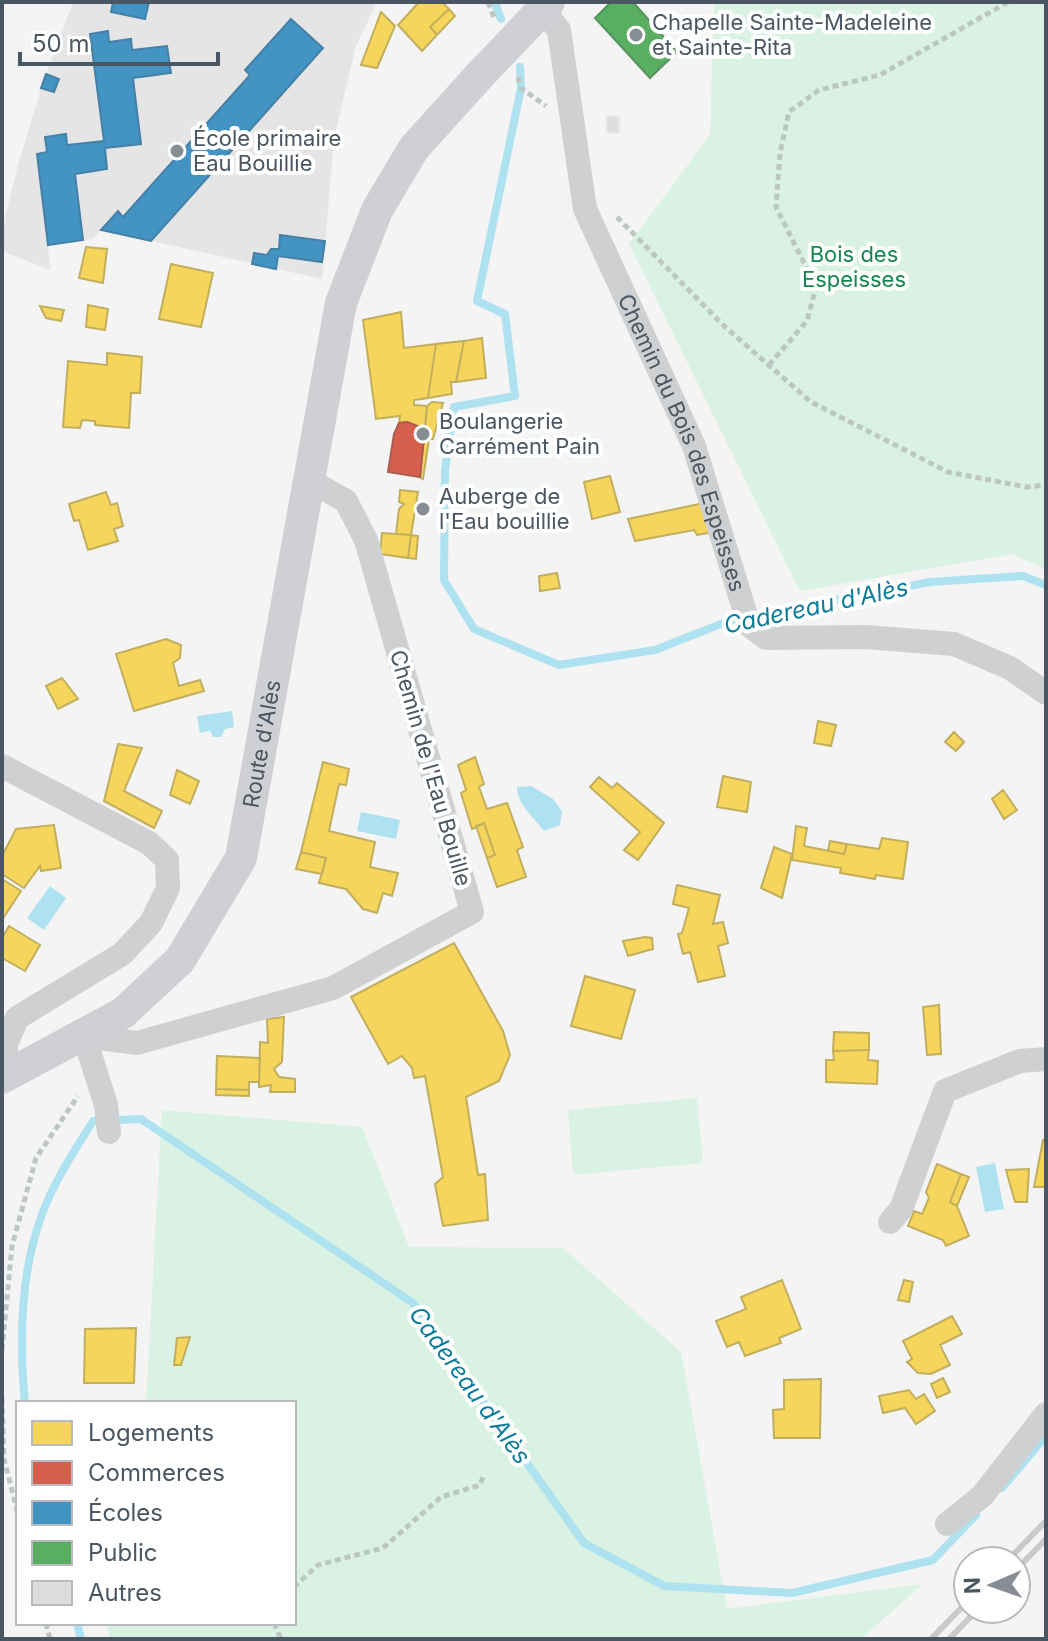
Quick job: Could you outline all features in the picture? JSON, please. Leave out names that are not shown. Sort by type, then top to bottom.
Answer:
[{"type":"main road","name":"Route d'Alès","points":[[4,1077],[123,1013],[180,960],[241,858],[341,303],[388,229],[471,84],[529,13]]},
{"type":"street","name":"Chemin du Bois des Espeisses","points":[[529,13],[559,30],[585,209],[694,446],[749,625],[766,638],[866,637],[954,644],[1010,668],[1046,693]]},
{"type":"street","name":"Chemin de l'Eau Bouille","points":[[84,1036],[137,1043],[333,988],[472,912],[366,540],[346,501],[307,479]]},
{"type":"street","points":[[2,766],[149,843],[167,860],[168,888],[151,923],[122,954],[17,1018],[6,1044],[4,1077]]},
{"type":"street","points":[[84,1036],[106,1105],[109,1132]]},
{"type":"street","points":[[890,1222],[901,1209],[945,1091],[1020,1061],[1046,1059]]},
{"type":"street","points":[[947,1524],[982,1496],[1046,1414]]},
{"type":"path","points":[[488,2],[529,13]]},
{"type":"path","points":[[769,365],[807,321],[816,287],[776,207],[780,153],[789,112],[819,90],[880,75],[1008,2]]},
{"type":"path","points":[[515,67],[521,88],[555,113],[570,112]]},
{"type":"path","points":[[609,205],[724,326],[811,402],[948,472],[1026,487],[1046,485]]},
{"type":"path","points":[[2,1350],[12,1246],[36,1158],[95,1070]]},
{"type":"path","points":[[2,1398],[4,1459],[16,1506]]},
{"type":"path","points":[[296,1585],[318,1565],[383,1548],[441,1497],[480,1485],[484,1474]]},
{"type":"shaded area","name":"École primaire Eau Bouillie","points":[[73,2],[377,2],[356,46],[334,138],[322,279],[102,230],[92,239],[48,245],[50,270],[2,251],[2,230],[18,165],[41,88]]},
{"type":"green space","name":"Bois des Espeisses","points":[[714,2],[1046,2],[1046,569],[1012,554],[800,591],[629,244],[710,135]]},
{"type":"green space","points":[[697,1098],[703,1163],[573,1175],[568,1110]]},
{"type":"green space","points":[[162,1110],[362,1127],[409,1247],[563,1248],[681,1352],[727,1609],[923,1584],[861,1639],[110,1639],[107,1625],[296,1625],[296,1401],[146,1401]]},
{"type":"water","points":[[232,711],[234,727],[225,729],[221,737],[213,737],[210,731],[200,733],[197,716]]},
{"type":"water","points":[[531,786],[553,799],[562,811],[560,825],[544,831],[527,810],[520,800],[517,787]]},
{"type":"water","points":[[361,812],[400,820],[396,839],[357,831]]},
{"type":"water","points":[[50,886],[66,898],[44,930],[27,918]]},
{"type":"water","points":[[995,1163],[1004,1209],[985,1212],[976,1167]]},
{"type":"building: Logements","points":[[419,2],[442,2],[449,9],[430,27],[437,35],[422,51],[398,25]]},
{"type":"building: Logements","points":[[449,9],[455,16],[437,35],[430,27]]},
{"type":"building: Logements","points":[[381,12],[395,26],[377,68],[361,65]]},
{"type":"building: Logements","points":[[86,247],[107,249],[103,283],[79,278]]},
{"type":"building: Logements","points":[[171,264],[213,273],[201,327],[159,319]]},
{"type":"building: Logements","points":[[88,305],[108,309],[105,330],[86,327]]},
{"type":"building: Logements","points":[[40,306],[64,310],[61,321],[46,318]]},
{"type":"building: Logements","points":[[401,312],[404,348],[436,344],[428,398],[414,400],[414,405],[427,406],[425,429],[407,422],[399,423],[400,416],[376,419],[363,320]]},
{"type":"building: Logements","points":[[482,338],[486,378],[456,382],[464,341]]},
{"type":"building: Logements","points":[[464,341],[456,382],[451,382],[452,394],[428,398],[436,344]]},
{"type":"building: Logements","points":[[107,353],[142,357],[140,393],[131,393],[129,428],[95,425],[95,421],[82,420],[80,428],[63,427],[68,361],[107,365]]},
{"type":"building: Logements","points":[[432,402],[443,403],[433,439],[429,439],[423,479],[420,477],[427,406]]},
{"type":"building: Logements","points":[[610,476],[620,512],[592,519],[584,482]]},
{"type":"building: Logements","points":[[400,490],[418,492],[411,535],[396,534],[399,509],[404,504],[399,502]]},
{"type":"building: Logements","points":[[106,492],[111,505],[117,503],[123,526],[114,529],[118,541],[88,550],[79,520],[74,521],[69,504]]},
{"type":"building: Logements","points":[[704,503],[714,532],[697,535],[694,530],[635,541],[628,519]]},
{"type":"building: Logements","points":[[382,533],[411,535],[408,558],[380,554]]},
{"type":"building: Logements","points":[[411,535],[418,536],[416,559],[408,558]]},
{"type":"building: Logements","points":[[557,573],[560,588],[540,591],[539,576]]},
{"type":"building: Logements","points":[[166,639],[181,645],[180,658],[173,663],[179,686],[200,680],[204,691],[134,711],[116,654]]},
{"type":"building: Logements","points":[[62,678],[78,699],[58,709],[46,686]]},
{"type":"building: Logements","points":[[818,721],[836,725],[831,746],[814,743]]},
{"type":"building: Logements","points":[[954,732],[964,742],[956,751],[945,742]]},
{"type":"building: Logements","points":[[118,744],[142,748],[124,791],[162,811],[154,828],[104,801]]},
{"type":"building: Logements","points":[[475,757],[484,784],[479,787],[487,809],[507,803],[523,847],[517,850],[526,877],[497,887],[487,858],[495,855],[484,823],[472,829],[461,793],[466,790],[458,765]]},
{"type":"building: Logements","points":[[323,762],[349,769],[346,785],[339,784],[329,831],[375,842],[370,867],[398,873],[392,896],[383,893],[377,913],[363,909],[346,889],[319,883],[326,858],[301,852]]},
{"type":"building: Logements","points":[[177,770],[199,781],[190,804],[170,795]]},
{"type":"building: Logements","points":[[723,776],[751,782],[747,812],[717,807]]},
{"type":"building: Logements","points":[[599,777],[612,788],[617,783],[664,823],[638,860],[624,850],[640,832],[590,787]]},
{"type":"building: Logements","points":[[1003,790],[1017,810],[1004,819],[992,799]]},
{"type":"building: Logements","points":[[484,823],[495,855],[487,858],[476,826]]},
{"type":"building: Logements","points":[[54,825],[61,868],[41,871],[40,866],[24,888],[2,874],[2,856],[16,829]]},
{"type":"building: Logements","points":[[796,826],[807,828],[804,846],[844,854],[847,844],[879,849],[882,838],[908,842],[903,879],[876,875],[875,879],[840,873],[841,868],[792,860]]},
{"type":"building: Logements","points":[[830,841],[847,844],[844,854],[828,851]]},
{"type":"building: Logements","points":[[774,847],[792,854],[782,898],[761,888]]},
{"type":"building: Logements","points":[[301,852],[326,858],[322,874],[296,869]]},
{"type":"building: Logements","points":[[2,879],[21,891],[2,920]]},
{"type":"building: Logements","points":[[677,885],[720,895],[713,924],[723,922],[728,943],[718,946],[725,976],[698,982],[690,952],[683,954],[678,934],[682,933],[689,908],[673,904]]},
{"type":"building: Logements","points":[[9,926],[40,945],[25,971],[2,958],[2,938]]},
{"type":"building: Logements","points":[[652,938],[653,949],[628,956],[623,941]]},
{"type":"building: Logements","points":[[454,943],[503,1031],[510,1055],[499,1081],[466,1097],[478,1175],[485,1174],[488,1220],[443,1226],[435,1184],[443,1177],[425,1076],[414,1078],[412,1068],[402,1056],[388,1064],[351,997]]},
{"type":"building: Logements","points":[[585,976],[635,990],[621,1039],[571,1026]]},
{"type":"building: Logements","points":[[939,1005],[941,1054],[927,1055],[923,1007]]},
{"type":"building: Logements","points":[[284,1017],[282,1062],[274,1069],[279,1077],[295,1079],[295,1092],[270,1092],[271,1085],[259,1087],[260,1042],[268,1043],[267,1019]]},
{"type":"building: Logements","points":[[834,1032],[869,1033],[869,1050],[833,1051]]},
{"type":"building: Logements","points":[[869,1050],[868,1060],[878,1061],[877,1084],[826,1082],[826,1060],[834,1060],[833,1051]]},
{"type":"building: Logements","points":[[217,1056],[260,1058],[259,1082],[249,1082],[249,1090],[216,1089]]},
{"type":"building: Logements","points":[[216,1089],[249,1090],[249,1096],[216,1095]]},
{"type":"building: Logements","points":[[1043,1140],[1046,1140],[1046,1187],[1034,1187]]},
{"type":"building: Logements","points":[[937,1164],[961,1174],[950,1202],[957,1206],[969,1236],[946,1246],[943,1240],[908,1226],[914,1211],[922,1214],[929,1198],[926,1192]]},
{"type":"building: Logements","points":[[1029,1169],[1027,1202],[1015,1202],[1006,1170]]},
{"type":"building: Logements","points":[[961,1174],[969,1177],[957,1206],[950,1202]]},
{"type":"building: Logements","points":[[782,1280],[801,1329],[779,1338],[781,1343],[745,1356],[739,1342],[727,1347],[716,1321],[746,1309],[741,1297]]},
{"type":"building: Logements","points":[[904,1280],[913,1282],[909,1302],[898,1300]]},
{"type":"building: Logements","points":[[952,1316],[962,1334],[940,1345],[950,1365],[931,1374],[918,1373],[907,1362],[912,1359],[903,1341]]},
{"type":"building: Logements","points":[[136,1328],[134,1383],[84,1383],[85,1329]]},
{"type":"building: Logements","points":[[190,1337],[181,1365],[174,1365],[177,1338]]},
{"type":"building: Logements","points":[[943,1378],[950,1392],[937,1398],[931,1384]]},
{"type":"building: Logements","points":[[821,1379],[820,1438],[774,1438],[773,1410],[784,1409],[784,1380]]},
{"type":"building: Logements","points":[[909,1390],[916,1399],[924,1394],[935,1411],[916,1424],[905,1408],[883,1413],[879,1396]]},
{"type":"building: Commerces","points":[[407,422],[425,429],[420,477],[388,472],[394,434],[399,423]]},
{"type":"building: Écoles","points":[[113,2],[149,2],[145,19],[111,12]]},
{"type":"building: Écoles","points":[[291,19],[323,48],[151,241],[101,230],[118,211],[123,217],[250,75],[245,70]]},
{"type":"building: Écoles","points":[[108,31],[109,42],[131,39],[132,50],[167,46],[171,73],[133,78],[141,144],[105,148],[107,169],[75,174],[83,240],[48,245],[37,154],[47,152],[45,137],[66,134],[67,145],[104,141],[90,34]]},
{"type":"building: Écoles","points":[[46,74],[59,79],[54,92],[41,88]]},
{"type":"building: Écoles","points":[[280,235],[325,241],[322,262],[278,256],[276,269],[252,264],[254,253],[267,255],[271,249],[279,249]]},
{"type":"building: Public","name":"Chapelle Sainte-Madeleine et Sainte-Rita","points":[[611,2],[633,2],[677,52],[650,78],[595,18]]},
{"type":"building: Autres","points":[[607,116],[619,117],[619,133],[607,132]]},
{"type":"waterway","name":"Cadereau d'Alès","points":[[495,2],[501,19]]},
{"type":"waterway","name":"Cadereau d'Alès","points":[[520,67],[521,88],[477,301],[505,314],[515,396],[454,407],[445,470],[444,580],[474,629],[559,665],[655,650],[731,620],[930,582],[1023,576],[1046,585]]},
{"type":"waterway","name":"Cadereau d'Alès","points":[[25,1401],[22,1320],[29,1264],[44,1210],[55,1185],[93,1121],[141,1119],[413,1303],[584,1543],[664,1586],[792,1593],[933,1560],[976,1515]]},
{"type":"waterway","name":"Cadereau d'Alès","points":[[1002,1488],[1046,1436]]},
{"type":"waterway","name":"Cadereau d'Alès","points":[[78,1625],[81,1639]]},
{"type":"railway","points":[[1023,1545],[1046,1521]]},
{"type":"railway","points":[[1032,1553],[1046,1539]]},
{"type":"railway","points":[[931,1639],[952,1617]]},
{"type":"railway","points":[[949,1639],[963,1625]]},
{"type":"place","name":"Chapelle Sainte-Madeleine et Sainte-Rita","points":[[636,35]]},
{"type":"place","name":"École primaire Eau Bouillie","points":[[177,151]]},
{"type":"place","name":"Boulangerie Carrément Pain","points":[[423,434]]},
{"type":"place","name":"Auberge de l'Eau bouillie","points":[[423,509]]}]
